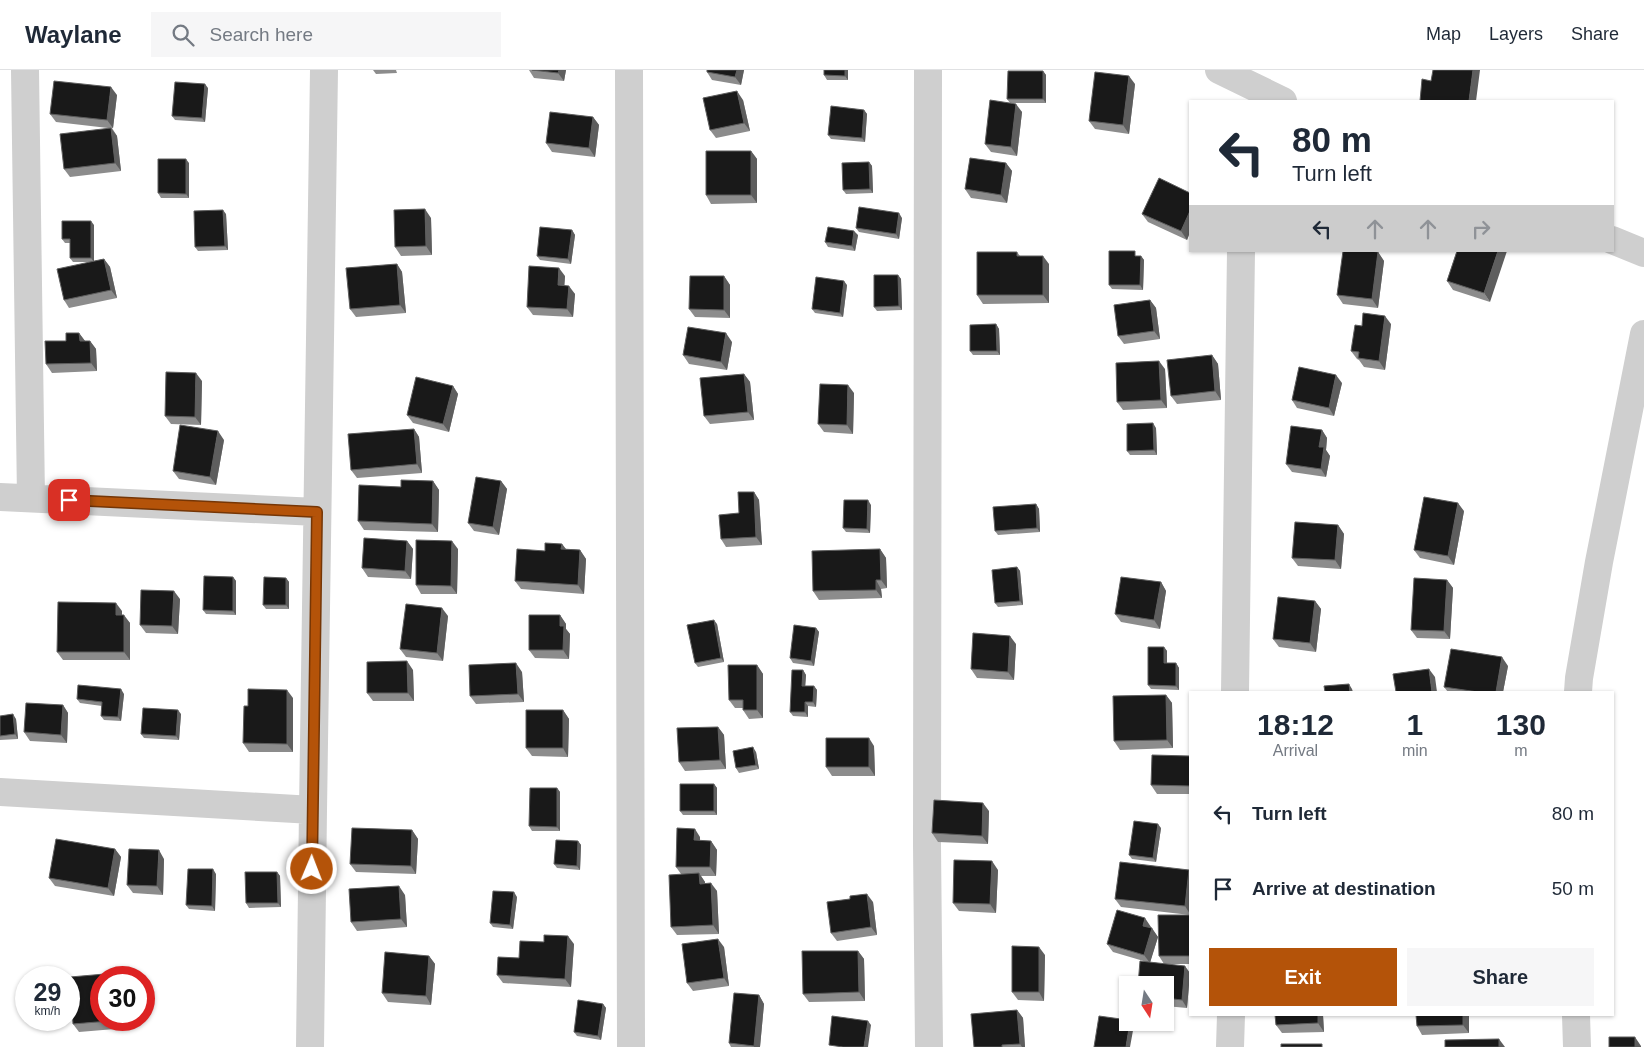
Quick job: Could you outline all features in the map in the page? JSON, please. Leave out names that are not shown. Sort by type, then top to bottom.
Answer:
[{"type":"street","points":[[25,70],[31,498]]},
{"type":"street","points":[[310,1047],[324,70]]},
{"type":"street","points":[[629,70],[631,1047]]},
{"type":"street","points":[[928,70],[927,845],[929,1047]]},
{"type":"street","points":[[1219,70],[1272,99]]},
{"type":"street","points":[[1614,241],[1644,253]]},
{"type":"street","points":[[1235,691],[1242,252]]},
{"type":"street","points":[[1578,691],[1599,562],[1644,334]]},
{"type":"street","points":[[0,497],[317,512]]},
{"type":"street","points":[[0,792],[313,810]]},
{"type":"street","points":[[1230,1047],[1231,1016]]},
{"type":"street","points":[[1576,1016],[1577,1047]]},
{"type":"building","points":[[532,70],[559,70],[558,73]]},
{"type":"building","points":[[707,70],[737,70],[735,77],[707,72]]},
{"type":"building","points":[[824,70],[845,70],[845,76],[824,75]]},
{"type":"building","points":[[1433,70],[1473,70],[1469,100],[1420,100],[1422,79],[1431,81]]},
{"type":"building","points":[[1008,71],[1043,71],[1043,99],[1007,99]]},
{"type":"building","points":[[1095,72],[1129,76],[1123,125],[1089,121]]},
{"type":"building","points":[[54,81],[111,87],[107,120],[50,114]]},
{"type":"building","points":[[175,82],[205,84],[202,118],[172,116]]},
{"type":"building","points":[[737,91],[744,123],[710,130],[703,98]]},
{"type":"building","points":[[990,100],[1016,104],[1011,147],[985,144]]},
{"type":"building","points":[[831,106],[864,110],[862,138],[828,135]]},
{"type":"building","points":[[550,112],[593,117],[589,148],[546,143]]},
{"type":"building","points":[[111,128],[115,163],[64,169],[60,134]]},
{"type":"building","points":[[706,151],[751,151],[751,195],[706,195]]},
{"type":"building","points":[[970,158],[1006,163],[1001,195],[965,189]]},
{"type":"building","points":[[158,159],[186,159],[186,194],[158,193]]},
{"type":"building","points":[[869,162],[870,189],[843,190],[842,163]]},
{"type":"building","points":[[1159,178],[1189,193],[1189,213],[1181,231],[1142,214]]},
{"type":"building","points":[[859,207],[899,213],[896,234],[856,228]]},
{"type":"building","points":[[425,209],[426,246],[395,247],[394,210]]},
{"type":"building","points":[[223,210],[225,246],[195,247],[194,211]]},
{"type":"building","points":[[62,221],[91,221],[91,258],[70,258],[70,239],[62,239]]},
{"type":"building","points":[[540,227],[572,230],[568,259],[537,256]]},
{"type":"building","points":[[828,227],[854,231],[852,246],[825,242]]},
{"type":"building","points":[[1109,251],[1135,251],[1135,256],[1141,256],[1140,285],[1109,285]]},
{"type":"building","points":[[977,252],[1017,252],[1017,256],[1043,256],[1043,295],[977,295]]},
{"type":"building","points":[[1343,252],[1378,252],[1372,299],[1337,295]]},
{"type":"building","points":[[1457,252],[1498,252],[1484,293],[1447,281]]},
{"type":"building","points":[[104,259],[111,290],[64,300],[57,269]]},
{"type":"building","points":[[397,264],[400,305],[350,309],[346,268]]},
{"type":"building","points":[[529,266],[559,268],[558,285],[569,286],[567,309],[527,307]]},
{"type":"building","points":[[874,275],[898,275],[899,306],[874,307]]},
{"type":"building","points":[[690,276],[724,276],[724,310],[689,309]]},
{"type":"building","points":[[816,277],[844,281],[840,313],[812,309]]},
{"type":"building","points":[[1150,300],[1154,331],[1118,336],[1114,305]]},
{"type":"building","points":[[1363,313],[1385,316],[1379,361],[1358,358],[1359,352],[1351,351],[1355,325],[1362,326]]},
{"type":"building","points":[[996,324],[997,351],[970,351],[970,325]]},
{"type":"building","points":[[688,327],[726,333],[721,362],[683,355]]},
{"type":"building","points":[[66,333],[79,333],[80,341],[90,341],[91,363],[46,364],[45,341],[66,341]]},
{"type":"building","points":[[1212,355],[1215,391],[1171,396],[1167,360]]},
{"type":"building","points":[[1159,361],[1161,400],[1117,402],[1116,363]]},
{"type":"building","points":[[1299,367],[1336,375],[1329,408],[1292,400]]},
{"type":"building","points":[[166,372],[196,373],[195,417],[165,416]]},
{"type":"building","points":[[744,374],[748,412],[704,416],[700,378]]},
{"type":"building","points":[[416,377],[453,386],[443,424],[407,415]]},
{"type":"building","points":[[820,384],[848,385],[847,425],[818,424]]},
{"type":"building","points":[[1153,423],[1154,450],[1127,451],[1127,424]]},
{"type":"building","points":[[180,425],[218,431],[210,477],[173,471]]},
{"type":"building","points":[[1291,426],[1322,430],[1319,447],[1324,447],[1321,469],[1286,464]]},
{"type":"building","points":[[414,429],[417,464],[351,470],[348,434]]},
{"type":"building","points":[[476,477],[501,481],[493,527],[468,523]]},
{"type":"building","points":[[401,480],[433,481],[432,524],[358,521],[359,485],[401,487]]},
{"type":"building","points":[[738,492],[754,492],[756,537],[721,539],[719,515],[739,513]]},
{"type":"building","points":[[1424,497],[1458,503],[1448,556],[1414,550]]},
{"type":"building","points":[[844,500],[868,500],[867,529],[843,528]]},
{"type":"building","points":[[1036,504],[1037,528],[995,531],[993,507]]},
{"type":"building","points":[[1295,522],[1338,525],[1335,560],[1292,558]]},
{"type":"building","points":[[364,538],[407,541],[405,571],[362,568]]},
{"type":"building","points":[[416,540],[452,541],[451,586],[416,585]]},
{"type":"building","points":[[545,543],[562,544],[561,549],[580,550],[578,585],[515,581],[517,549],[545,551]]},
{"type":"building","points":[[880,549],[881,580],[876,580],[876,590],[813,591],[812,551]]},
{"type":"building","points":[[1017,567],[1020,601],[995,603],[992,570]]},
{"type":"building","points":[[204,576],[233,577],[233,611],[203,610]]},
{"type":"building","points":[[264,577],[286,578],[286,605],[263,605]]},
{"type":"building","points":[[1121,577],[1161,582],[1154,620],[1115,614]]},
{"type":"building","points":[[1414,578],[1447,580],[1444,631],[1411,630]]},
{"type":"building","points":[[141,590],[174,591],[172,626],[140,625]]},
{"type":"building","points":[[1278,597],[1315,601],[1310,643],[1273,639]]},
{"type":"building","points":[[58,602],[116,603],[116,615],[124,615],[124,652],[57,652]]},
{"type":"building","points":[[406,604],[442,608],[437,653],[400,649]]},
{"type":"building","points":[[529,615],[560,615],[560,626],[564,626],[563,650],[529,650]]},
{"type":"building","points":[[714,620],[721,658],[695,663],[687,625]]},
{"type":"building","points":[[794,625],[816,628],[811,661],[790,658]]},
{"type":"building","points":[[973,633],[1010,636],[1008,672],[971,669]]},
{"type":"building","points":[[1148,647],[1164,647],[1164,663],[1176,663],[1176,686],[1148,685]]},
{"type":"building","points":[[1451,649],[1502,657],[1496,691],[1471,691],[1444,687]]},
{"type":"building","points":[[407,661],[408,693],[367,693],[367,662]]},
{"type":"building","points":[[516,663],[518,694],[470,696],[469,665]]},
{"type":"building","points":[[728,665],[757,665],[757,710],[743,710],[743,700],[729,700]]},
{"type":"building","points":[[1429,669],[1432,691],[1396,691],[1393,674]]},
{"type":"building","points":[[792,670],[803,670],[802,686],[814,686],[813,702],[805,702],[805,712],[790,712]]},
{"type":"building","points":[[1349,684],[1350,691],[1325,691],[1324,686]]},
{"type":"building","points":[[78,685],[121,689],[118,717],[101,716],[102,702],[77,699]]},
{"type":"building","points":[[248,689],[287,690],[287,744],[243,743],[244,706],[248,706]]},
{"type":"building","points":[[1166,695],[1167,740],[1114,741],[1113,696]]},
{"type":"building","points":[[26,703],[63,705],[61,735],[24,732]]},
{"type":"building","points":[[143,708],[178,710],[176,736],[141,734]]},
{"type":"building","points":[[526,710],[563,710],[563,748],[526,748]]},
{"type":"building","points":[[13,714],[15,734],[0,736],[0,716]]},
{"type":"building","points":[[718,727],[720,760],[679,762],[677,728]]},
{"type":"building","points":[[826,738],[869,738],[869,767],[826,767]]},
{"type":"building","points":[[753,747],[756,765],[736,768],[733,751]]},
{"type":"building","points":[[1152,755],[1189,756],[1189,786],[1151,785]]},
{"type":"building","points":[[680,784],[714,784],[714,811],[680,811]]},
{"type":"building","points":[[530,788],[557,788],[557,827],[529,826]]},
{"type":"building","points":[[934,800],[983,803],[982,836],[932,833]]},
{"type":"building","points":[[1134,821],[1158,824],[1153,858],[1129,855]]},
{"type":"building","points":[[352,828],[412,830],[411,866],[350,864]]},
{"type":"building","points":[[677,828],[695,829],[694,840],[711,841],[710,867],[676,867]]},
{"type":"building","points":[[56,839],[115,849],[108,888],[49,878]]},
{"type":"building","points":[[556,840],[578,841],[577,866],[554,864]]},
{"type":"building","points":[[129,849],[159,850],[157,886],[127,885]]},
{"type":"building","points":[[954,860],[992,861],[990,904],[953,903]]},
{"type":"building","points":[[1120,862],[1189,870],[1185,906],[1115,899]]},
{"type":"building","points":[[188,869],[213,869],[212,906],[186,905]]},
{"type":"building","points":[[245,872],[277,872],[278,903],[246,903]]},
{"type":"building","points":[[699,873],[700,884],[711,883],[713,925],[671,927],[669,875]]},
{"type":"building","points":[[399,886],[401,919],[351,922],[349,889]]},
{"type":"building","points":[[493,891],[514,892],[510,925],[490,923]]},
{"type":"building","points":[[867,894],[871,927],[831,933],[827,902],[850,899],[850,896]]},
{"type":"building","points":[[1117,910],[1145,918],[1143,926],[1152,928],[1144,955],[1107,944]]},
{"type":"building","points":[[1158,915],[1189,915],[1189,956],[1159,956]]},
{"type":"building","points":[[544,935],[568,936],[565,979],[497,975],[498,957],[519,958],[520,941],[544,942]]},
{"type":"building","points":[[718,939],[724,978],[687,983],[682,944]]},
{"type":"building","points":[[1012,946],[1039,947],[1039,992],[1012,992]]},
{"type":"building","points":[[802,951],[858,951],[859,992],[803,994]]},
{"type":"building","points":[[385,952],[429,956],[426,996],[382,993]]},
{"type":"building","points":[[1140,961],[1185,966],[1182,1000],[1174,999],[1174,976],[1139,976]]},
{"type":"building","points":[[90,975],[90,1023],[80,1023],[80,976]]},
{"type":"building","points":[[734,993],[759,995],[754,1046],[729,1043]]},
{"type":"building","points":[[578,1000],[603,1004],[598,1036],[574,1032]]},
{"type":"building","points":[[1017,1010],[1020,1044],[1002,1045],[1002,1047],[974,1047],[971,1014]]},
{"type":"building","points":[[832,1016],[868,1021],[864,1047],[829,1045]]},
{"type":"building","points":[[1099,1016],[1119,1019],[1119,1031],[1129,1031],[1126,1047],[1094,1047]]},
{"type":"building","points":[[1275,1016],[1318,1016],[1318,1023],[1276,1025]]},
{"type":"building","points":[[1416,1016],[1463,1016],[1463,1025],[1417,1026]]},
{"type":"building","points":[[1609,1037],[1635,1037],[1635,1047],[1609,1047]]},
{"type":"building","points":[[1499,1039],[1499,1047],[1445,1047],[1445,1040]]},
{"type":"building","points":[[1281,1044],[1322,1044],[1322,1047],[1281,1047]]},
{"type":"route","points":[[69,500],[317,512],[312,869]]}]
